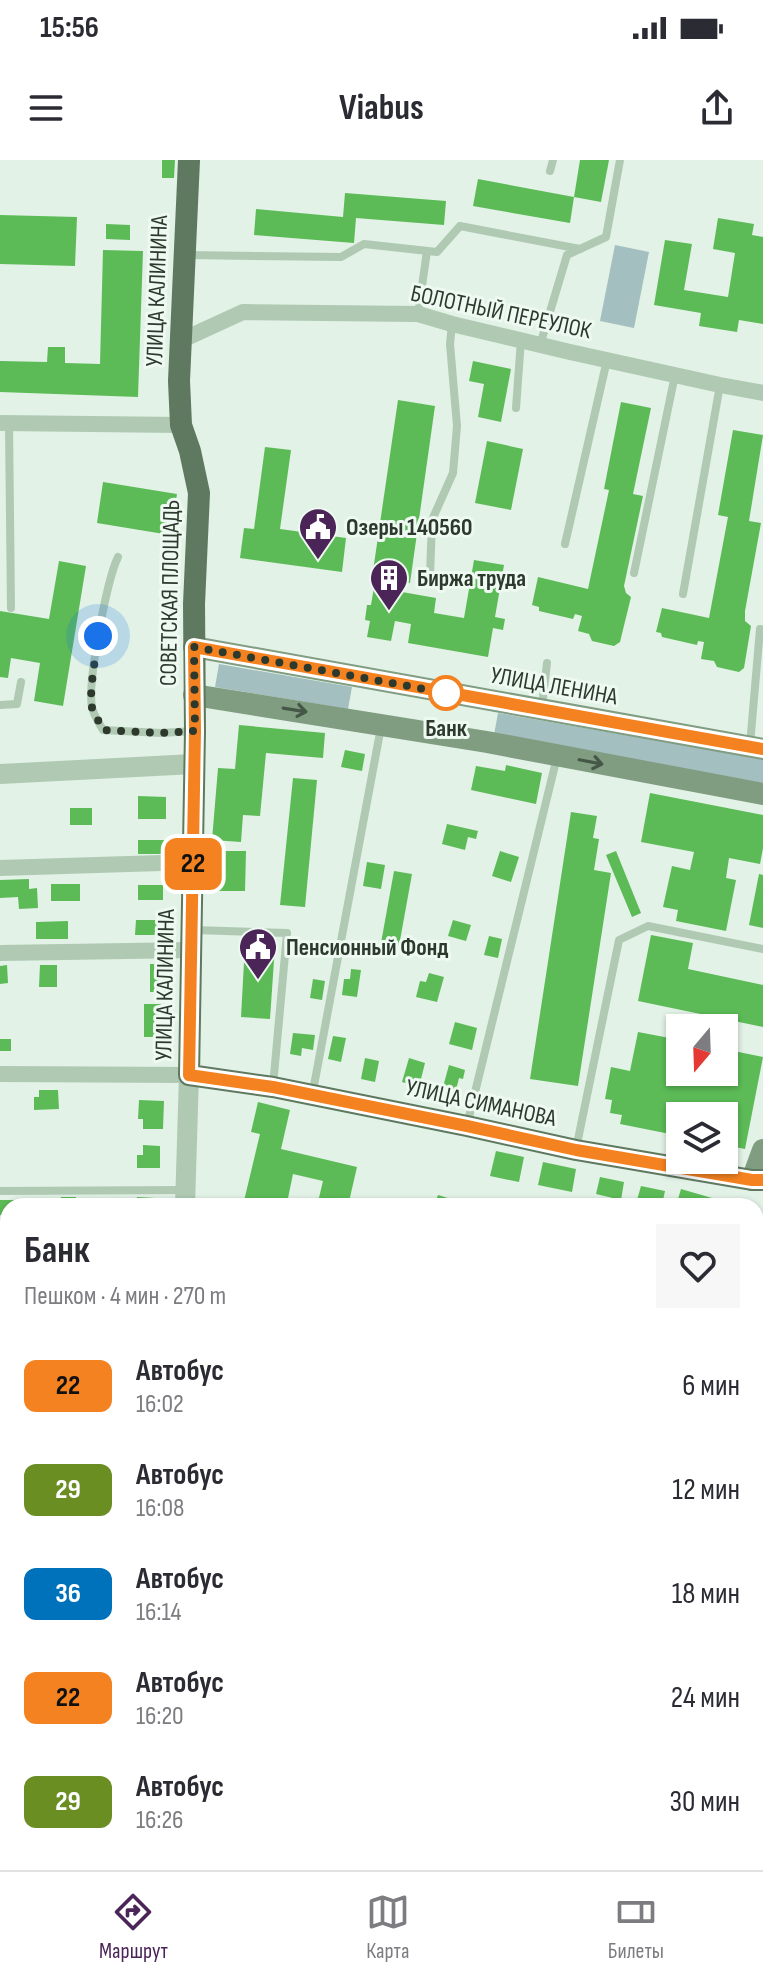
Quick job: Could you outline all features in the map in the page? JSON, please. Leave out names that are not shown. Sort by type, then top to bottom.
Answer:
[{"type":"main road","name":"УЛИЦА КАЛИНИНА","points":[[181,425],[179,381],[189,160]]},
{"type":"main road","name":"СОВЕТСКАЯ ПЛОЩАДЬ","points":[[181,425],[199,493],[194,604],[194,764]]},
{"type":"main road","name":"УЛИЦА ЛЕНИНА","points":[[194,647],[757,747]]},
{"type":"main road","points":[[218,698],[203,684],[206,663],[221,651]]},
{"type":"main road","points":[[194,695],[382,724],[763,794]]},
{"type":"main road","name":"УЛИЦА КАЛИНИНА","points":[[189,1075],[194,764]]},
{"type":"main road","name":"УЛИЦА СИМАНОВА","points":[[189,1075],[273,1087],[576,1150],[758,1180]]},
{"type":"main road","points":[[758,1180],[763,1150]]},
{"type":"street","name":"БОЛОТНЫЙ ПЕРЕУЛОК","points":[[182,340],[243,312],[418,314],[540,345],[763,393]]},
{"type":"street","points":[[5,423],[181,425]]},
{"type":"street","points":[[0,774],[194,764]]},
{"type":"street","points":[[0,868],[193,862]]},
{"type":"street","points":[[0,953],[191,940]]},
{"type":"street","points":[[0,1074],[189,1075]]},
{"type":"street","name":"УЛИЦА КАЛИНИНА","points":[[186,1198],[189,1075]]},
{"type":"lane","points":[[550,171],[553,160]]},
{"type":"lane","points":[[540,345],[567,255],[606,237],[620,160]]},
{"type":"lane","points":[[184,255],[341,257],[364,244],[437,252],[460,226],[580,249]]},
{"type":"lane","points":[[418,314],[427,251]]},
{"type":"lane","points":[[452,324],[450,344],[457,426],[453,473],[432,520],[430,576],[461,581]]},
{"type":"lane","points":[[516,408],[521,340]]},
{"type":"lane","points":[[565,544],[607,359]]},
{"type":"lane","points":[[634,573],[675,375]]},
{"type":"lane","points":[[683,594],[720,385]]},
{"type":"lane","points":[[5,423],[11,608]]},
{"type":"lane","points":[[118,557],[112,568],[98,636],[91,689],[92,708],[103,730],[195,731]]},
{"type":"lane","points":[[757,747],[760,629]]},
{"type":"lane","points":[[541,710],[547,663]]},
{"type":"lane","points":[[0,705],[17,704],[21,682]]},
{"type":"lane","points":[[312,1096],[382,724]]},
{"type":"lane","points":[[467,1126],[558,756]]},
{"type":"lane","points":[[576,1150],[619,940],[648,926],[763,949]]},
{"type":"lane","points":[[191,940],[287,933],[273,1087]]},
{"type":"lane","points":[[0,1191],[186,1198]]},
{"type":"shaded area","points":[[615,245],[649,252],[634,328],[600,321]]},
{"type":"shaded area","points":[[219,664],[352,687],[348,709],[215,687]]},
{"type":"shaded area","points":[[498,713],[763,759],[763,783],[494,735]]},
{"type":"building","points":[[162,160],[175,160],[174,178],[162,178]]},
{"type":"building","points":[[580,160],[609,160],[601,202],[574,197]]},
{"type":"building","points":[[478,179],[574,197],[570,223],[473,206]]},
{"type":"building","points":[[345,193],[446,201],[444,225],[356,218],[354,243],[254,235],[256,209],[343,217]]},
{"type":"building","points":[[0,215],[77,217],[75,266],[0,264]]},
{"type":"building","points":[[718,218],[754,224],[752,235],[763,237],[763,324],[739,320],[737,332],[699,326],[701,313],[654,305],[665,240],[692,244],[684,290],[728,297],[735,253],[713,249]]},
{"type":"building","points":[[106,224],[130,225],[130,240],[106,239]]},
{"type":"building","points":[[103,250],[143,251],[138,397],[0,392],[0,361],[47,362],[48,347],[65,347],[65,363],[100,364]]},
{"type":"building","points":[[473,361],[511,369],[501,422],[478,417],[484,384],[469,381]]},
{"type":"building","points":[[398,400],[435,406],[410,583],[372,578]]},
{"type":"building","points":[[621,402],[651,408],[633,494],[643,496],[624,586],[631,597],[620,642],[614,646],[592,641],[589,634],[578,631],[582,616],[575,614],[573,619],[539,611],[539,607],[532,605],[538,577],[588,589],[609,490],[604,489]]},
{"type":"building","points":[[733,430],[763,435],[749,521],[761,523],[745,611],[745,621],[751,626],[744,668],[739,672],[701,659],[704,642],[698,641],[697,645],[662,637],[661,633],[656,632],[662,608],[709,618],[728,517],[718,515]]},
{"type":"building","points":[[487,441],[523,449],[511,510],[475,503]]},
{"type":"building","points":[[265,447],[291,450],[280,529],[346,538],[342,572],[240,558],[244,528],[254,529]]},
{"type":"building","points":[[103,482],[177,494],[170,535],[97,523]]},
{"type":"building","points":[[474,560],[504,565],[495,617],[505,619],[503,630],[493,628],[488,657],[408,643],[411,624],[395,621],[391,641],[367,637],[370,621],[365,620],[367,605],[371,605],[374,587],[436,598],[434,613],[464,618]]},
{"type":"building","points":[[59,561],[86,566],[63,706],[34,701],[40,663],[11,658],[8,678],[0,677],[0,611],[49,619]]},
{"type":"building","points":[[239,725],[325,733],[323,758],[266,753],[260,816],[243,815],[241,842],[212,840],[218,768],[235,769]]},
{"type":"building","points":[[345,750],[365,754],[362,771],[341,767]]},
{"type":"building","points":[[506,765],[542,773],[536,804],[471,790],[476,766],[505,771]]},
{"type":"building","points":[[293,778],[317,780],[305,907],[280,905]]},
{"type":"building","points":[[650,793],[763,815],[760,864],[729,858],[726,878],[736,880],[726,931],[676,921],[678,910],[663,907],[672,866],[690,870],[694,852],[641,842]]},
{"type":"building","points":[[138,796],[166,797],[166,819],[138,819]]},
{"type":"building","points":[[70,808],[92,808],[92,825],[70,825]]},
{"type":"building","points":[[571,812],[597,816],[593,838],[599,839],[594,870],[611,873],[578,1086],[530,1079]]},
{"type":"building","points":[[447,824],[478,831],[476,839],[468,837],[465,850],[442,844]]},
{"type":"building","points":[[138,840],[165,840],[165,854],[138,854]]},
{"type":"building","points":[[217,851],[246,851],[245,891],[216,891]]},
{"type":"building","points":[[500,851],[519,857],[511,882],[492,876]]},
{"type":"building","points":[[616,851],[641,913],[632,917],[606,855]]},
{"type":"building","points":[[367,862],[385,865],[381,889],[363,886]]},
{"type":"building","points":[[394,871],[412,874],[399,946],[381,943]]},
{"type":"building","points":[[759,874],[763,875],[763,928],[749,925]]},
{"type":"building","points":[[29,879],[29,889],[37,888],[38,908],[19,909],[18,897],[0,898],[0,880]]},
{"type":"building","points":[[51,884],[80,884],[80,901],[51,901]]},
{"type":"building","points":[[138,885],[163,885],[163,900],[138,900]]},
{"type":"building","points":[[136,920],[159,920],[159,935],[135,935]]},
{"type":"building","points":[[453,920],[471,925],[466,941],[448,936]]},
{"type":"building","points":[[68,921],[68,939],[36,939],[36,922]]},
{"type":"building","points":[[651,935],[693,943],[688,969],[763,985],[763,1027],[738,1022],[738,1014],[700,1014],[638,1001]]},
{"type":"building","points":[[489,936],[502,939],[498,958],[484,955]]},
{"type":"building","name":"Пенсионный Фонд","points":[[245,944],[275,946],[270,1019],[241,1017]]},
{"type":"building","points":[[150,964],[165,964],[165,992],[150,992]]},
{"type":"building","points":[[7,965],[8,983],[0,984],[0,966]]},
{"type":"building","points":[[40,965],[57,965],[57,987],[39,987]]},
{"type":"building","points":[[351,969],[361,970],[357,997],[342,995],[344,979],[350,979]]},
{"type":"building","points":[[429,973],[444,977],[437,1002],[416,997],[420,981],[426,982]]},
{"type":"building","points":[[313,979],[325,981],[322,1000],[310,998]]},
{"type":"building","points":[[144,1004],[161,1004],[161,1037],[144,1037]]},
{"type":"building","points":[[455,1022],[477,1028],[472,1050],[449,1044]]},
{"type":"building","points":[[638,1032],[666,1037],[666,1086],[738,1086],[738,1052],[763,1057],[745,1149],[738,1148],[738,1102],[666,1102],[666,1133],[620,1124],[622,1115],[610,1113],[612,1100],[605,1099],[611,1067],[630,1071]]},
{"type":"building","points":[[293,1033],[315,1035],[313,1050],[302,1048],[301,1056],[290,1054]]},
{"type":"building","points":[[333,1036],[346,1038],[341,1062],[328,1059]]},
{"type":"building","points":[[0,1039],[11,1039],[11,1051],[0,1051]]},
{"type":"building","points":[[365,1058],[379,1061],[375,1082],[361,1079]]},
{"type":"building","points":[[409,1058],[425,1063],[419,1087],[402,1082]]},
{"type":"building","points":[[449,1065],[465,1070],[456,1090],[443,1087]]},
{"type":"building","points":[[39,1090],[58,1090],[59,1109],[34,1110],[34,1097],[39,1097]]},
{"type":"building","points":[[139,1100],[164,1101],[163,1129],[143,1129],[143,1119],[138,1119]]},
{"type":"building","points":[[258,1102],[290,1110],[281,1149],[357,1167],[350,1198],[319,1198],[323,1181],[293,1174],[288,1198],[245,1198],[260,1134],[251,1132]]},
{"type":"building","points":[[143,1145],[160,1146],[160,1168],[137,1168],[137,1155],[143,1155]]},
{"type":"building","points":[[496,1151],[524,1157],[519,1182],[490,1176]]},
{"type":"building","points":[[543,1162],[576,1169],[572,1192],[538,1185]]},
{"type":"building","points":[[600,1177],[624,1182],[621,1198],[596,1194]]},
{"type":"building","points":[[641,1186],[665,1191],[664,1198],[638,1198]]},
{"type":"building","points":[[681,1189],[712,1198],[678,1198]]},
{"type":"bus line","name":"22","points":[[763,749],[194,647],[189,1075],[273,1087],[576,1150],[763,1180]]},
{"type":"place","name":"Озеры 140560","points":[[318,561]]},
{"type":"place","name":"Биржа труда","points":[[389,612]]},
{"type":"place","name":"Банк","points":[[446,693]]},
{"type":"place","name":"Пенсионный Фонд","points":[[258,981]]},
{"type":"route","points":[[98,636],[91,689],[92,708],[103,730],[195,731],[194,647],[446,693]]}]
